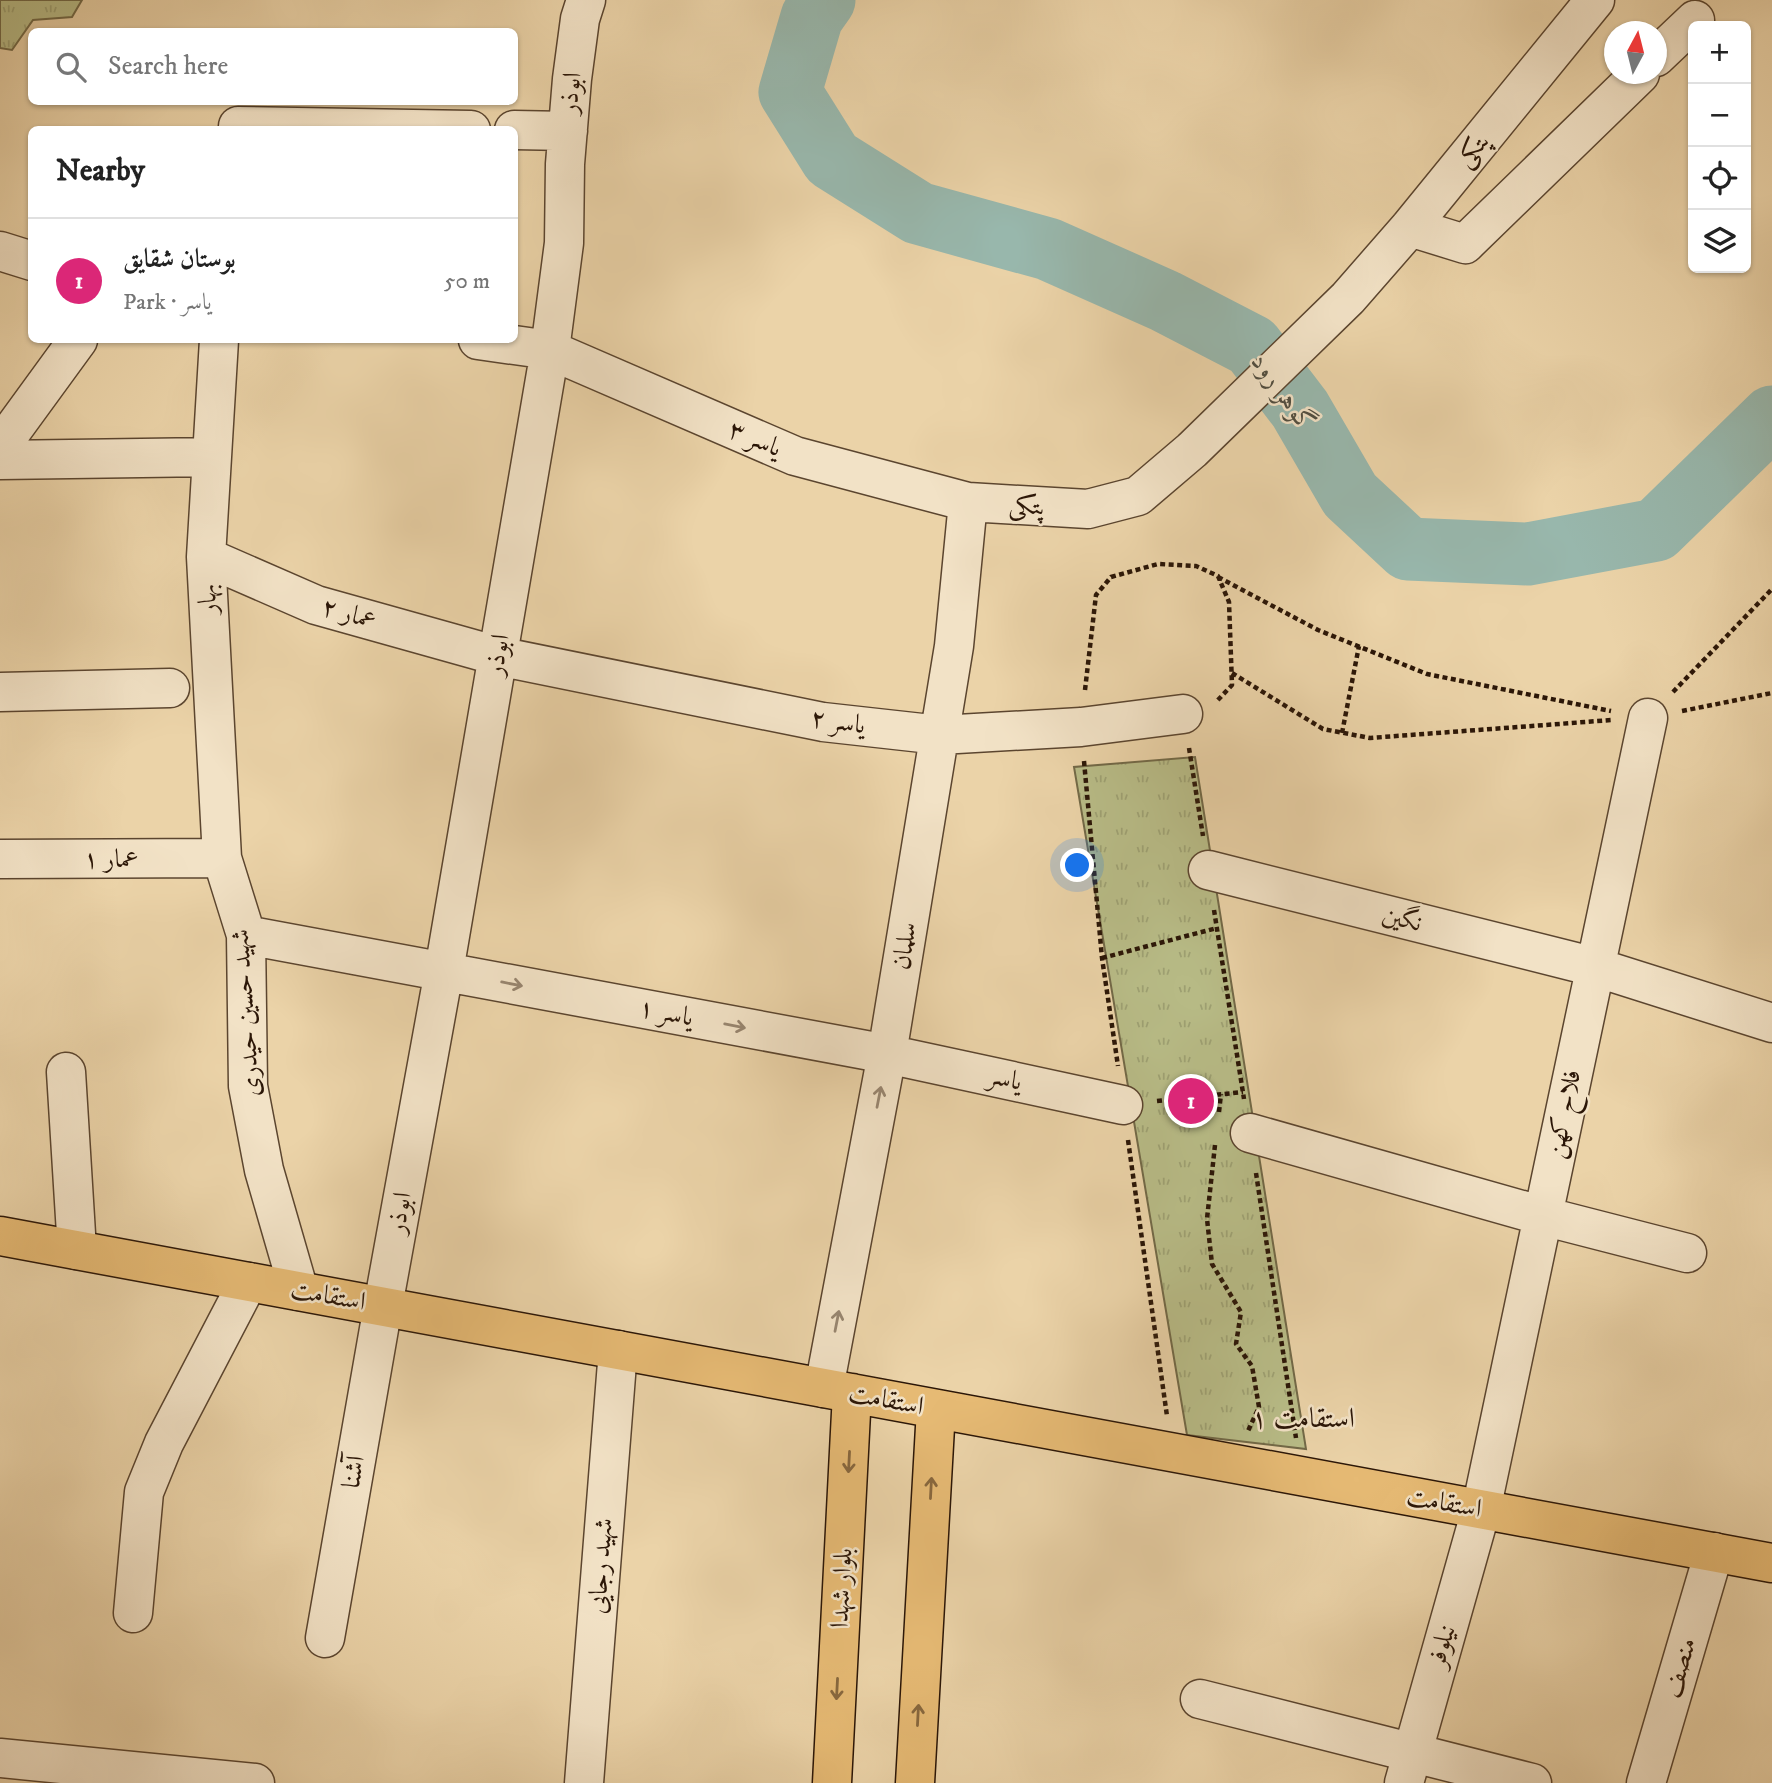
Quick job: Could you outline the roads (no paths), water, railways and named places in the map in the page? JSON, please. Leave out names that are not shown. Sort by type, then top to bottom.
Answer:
[{"type":"main road","name":"استقامت","points":[[0,1236],[1772,1563]]},
{"type":"main road","name":"بلوار شهدا","points":[[832,1783],[838,1391]]},
{"type":"main road","points":[[915,1783],[936,1409]]},
{"type":"street","name":"ابوذر","points":[[383,1307],[444,971],[550,350],[564,243],[568,131],[580,19],[586,0]]},
{"type":"street","name":"پتکی","points":[[968,502],[1088,509],[1138,496],[1192,450],[1348,298],[1595,0]]},
{"type":"street","points":[[1667,47],[1695,19]]},
{"type":"street","points":[[1410,226],[1465,244],[1630,84]]},
{"type":"street","points":[[518,130],[568,131]]},
{"type":"street","points":[[0,251],[28,260]]},
{"type":"street","points":[[0,447],[76,343]]},
{"type":"street","name":"بهار","points":[[219,343],[206,558],[222,858]]},
{"type":"street","name":"یاسر ۳","points":[[500,343],[550,350],[796,456],[968,502]]},
{"type":"street","points":[[0,460],[212,457]]},
{"type":"street","name":"سلمان","points":[[838,1391],[887,1054],[954,646],[968,502]]},
{"type":"street","name":"عمار ۲","points":[[206,558],[316,606],[498,656]]},
{"type":"street","name":"یاسر ۲","points":[[498,656],[823,722],[940,735],[1081,727],[1183,714]]},
{"type":"street","points":[[0,692],[170,688]]},
{"type":"street","name":"فلاح کهن","points":[[1481,1510],[1648,718]]},
{"type":"street","name":"عمار ۱","points":[[0,859],[222,858]]},
{"type":"street","name":"شهید حسین حیدری","points":[[222,858],[246,935],[248,1086],[264,1170],[299,1291]]},
{"type":"street","name":"نگین","points":[[1208,870],[1595,967],[1772,1023]]},
{"type":"street","points":[[246,935],[444,971]]},
{"type":"street","name":"یاسر ۱","points":[[444,971],[887,1054]]},
{"type":"street","name":"یاسر","points":[[887,1054],[1123,1105]]},
{"type":"street","points":[[66,1072],[77,1250]]},
{"type":"street","points":[[1228,1131],[1687,1253]]},
{"type":"street","points":[[133,1613],[144,1492],[164,1443],[248,1282]]},
{"type":"street","name":"آشنا","points":[[325,1639],[383,1307]]},
{"type":"street","name":"شهید رجایی","points":[[584,1783],[618,1350]]},
{"type":"street","name":"نیلوفر","points":[[1408,1767],[1481,1510]]},
{"type":"street","name":"منصف","points":[[1646,1783],[1714,1552]]},
{"type":"street","points":[[1200,1699],[1408,1767],[1532,1783]]},
{"type":"street","points":[[0,1758],[255,1783]]},
{"type":"waterway","name":"گوهر رود","points":[[824,0],[812,17],[790,92],[832,159],[918,213],[1048,249],[1165,301],[1252,346],[1300,409],[1350,495],[1408,549],[1528,554],[1656,530],[1772,417]]},
{"type":"place","name":"بوستان شقایق","points":[[1191,1101]]},
{"type":"district","name":"استقامت ۱","points":[[1303,1418]]}]
